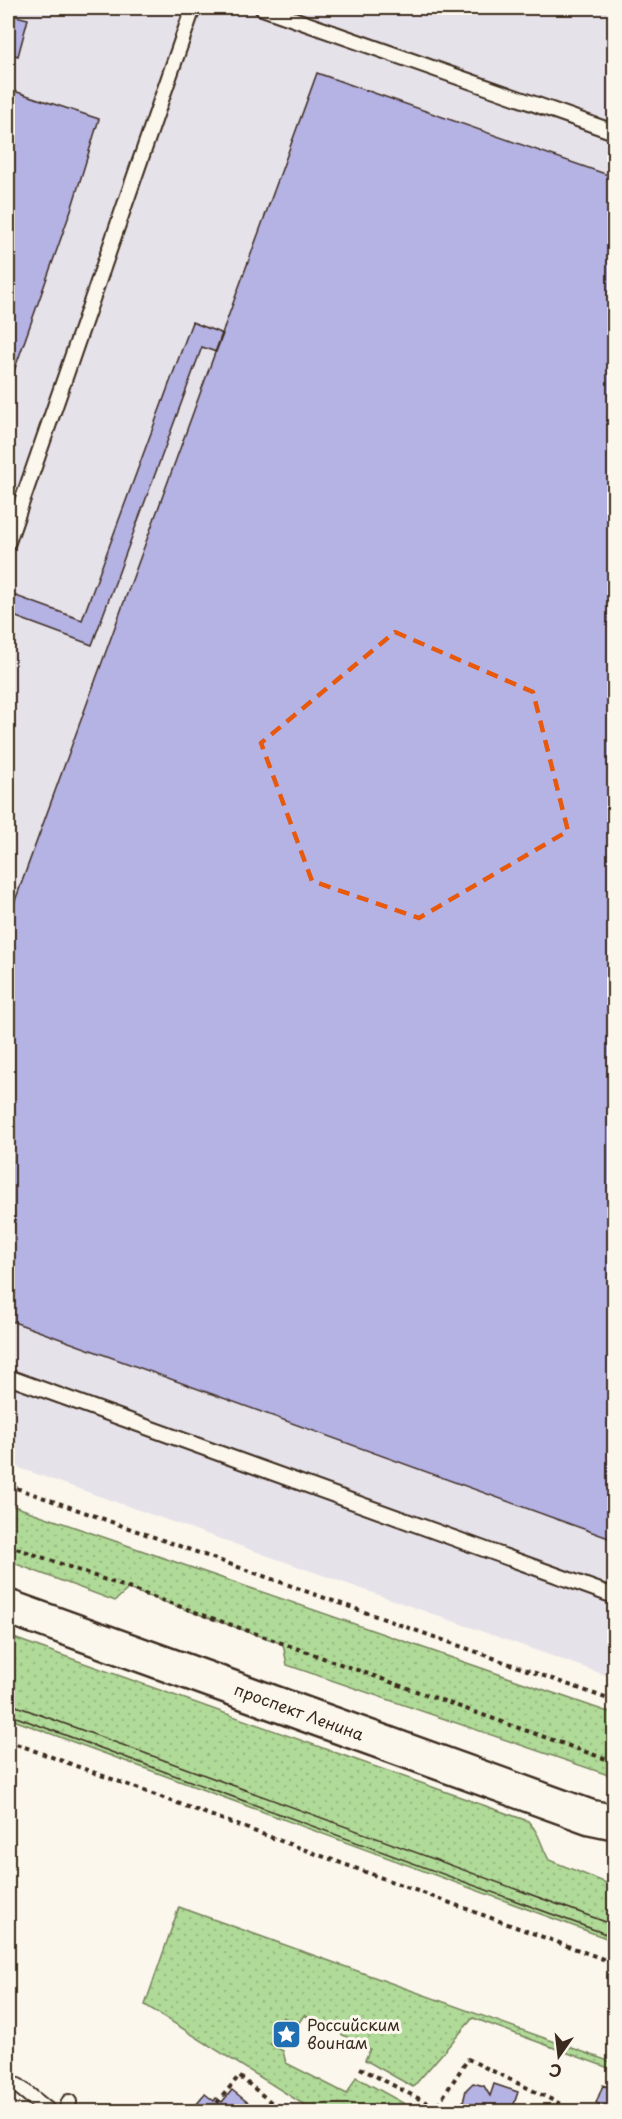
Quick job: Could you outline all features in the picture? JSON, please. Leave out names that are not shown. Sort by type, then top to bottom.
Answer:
[{"type":"main road","name":"проспект Ленина","points":[[8,1607],[606,1823]]},
{"type":"lane","points":[[8,542],[194,8]]},
{"type":"lane","points":[[262,8],[615,132]]},
{"type":"lane","points":[[8,1377],[615,1596]]},
{"type":"lane","points":[[8,2083],[18,2086],[50,2112]]},
{"type":"path","points":[[8,1485],[615,1701]]},
{"type":"path","points":[[8,1545],[615,1762]]},
{"type":"path","points":[[8,1741],[615,1963]]},
{"type":"path","points":[[360,2068],[434,2109],[468,2059],[578,2112]]},
{"type":"path","points":[[217,2103],[239,2076],[283,2112]]},
{"type":"path","points":[[269,2112],[274,2105]]},
{"type":"highlighted area","points":[[395,632],[533,692],[568,831],[419,918],[312,881],[261,743]]},
{"type":"shaded area","points":[[8,8],[614,8],[614,1678],[8,1464]]},
{"type":"green space","points":[[8,1504],[614,1714],[614,1777],[287,1665],[283,1644],[128,1589],[115,1601],[8,1561]]},
{"type":"green space","points":[[8,1636],[528,1821],[538,1835],[549,1860],[614,1886],[614,1941],[8,1718]]},
{"type":"green space","points":[[179,1907],[614,2063],[614,2070],[473,2018],[413,2087],[365,2060],[370,2049],[304,2015],[298,2024],[283,2017],[270,2044],[283,2051],[286,2063],[347,2094],[356,2077],[405,2104],[402,2111],[314,2111],[145,2005]]},
{"type":"building","points":[[8,14],[28,19],[18,56],[8,53]]},
{"type":"building","points":[[317,73],[614,177],[614,1540],[8,1320],[8,920]]},
{"type":"building","points":[[8,89],[99,119],[72,207],[8,388]]},
{"type":"building","points":[[192,322],[223,334],[216,352],[202,347],[92,645],[8,614],[8,593],[82,620]]},
{"type":"building","points":[[473,2083],[484,2086],[490,2096],[494,2084],[518,2092],[514,2104],[535,2112],[456,2112],[462,2107],[466,2090]]},
{"type":"building","points":[[603,2085],[614,2090],[614,2110],[596,2103]]},
{"type":"building","points":[[232,2090],[260,2112],[194,2112],[192,2110],[205,2094],[214,2101],[216,2098],[222,2102]]},
{"type":"tram line","points":[[8,1703],[614,1925]]},
{"type":"tram line","points":[[8,1714],[614,1937]]},
{"type":"place","name":"Российским воинам","points":[[286,2034]]}]
